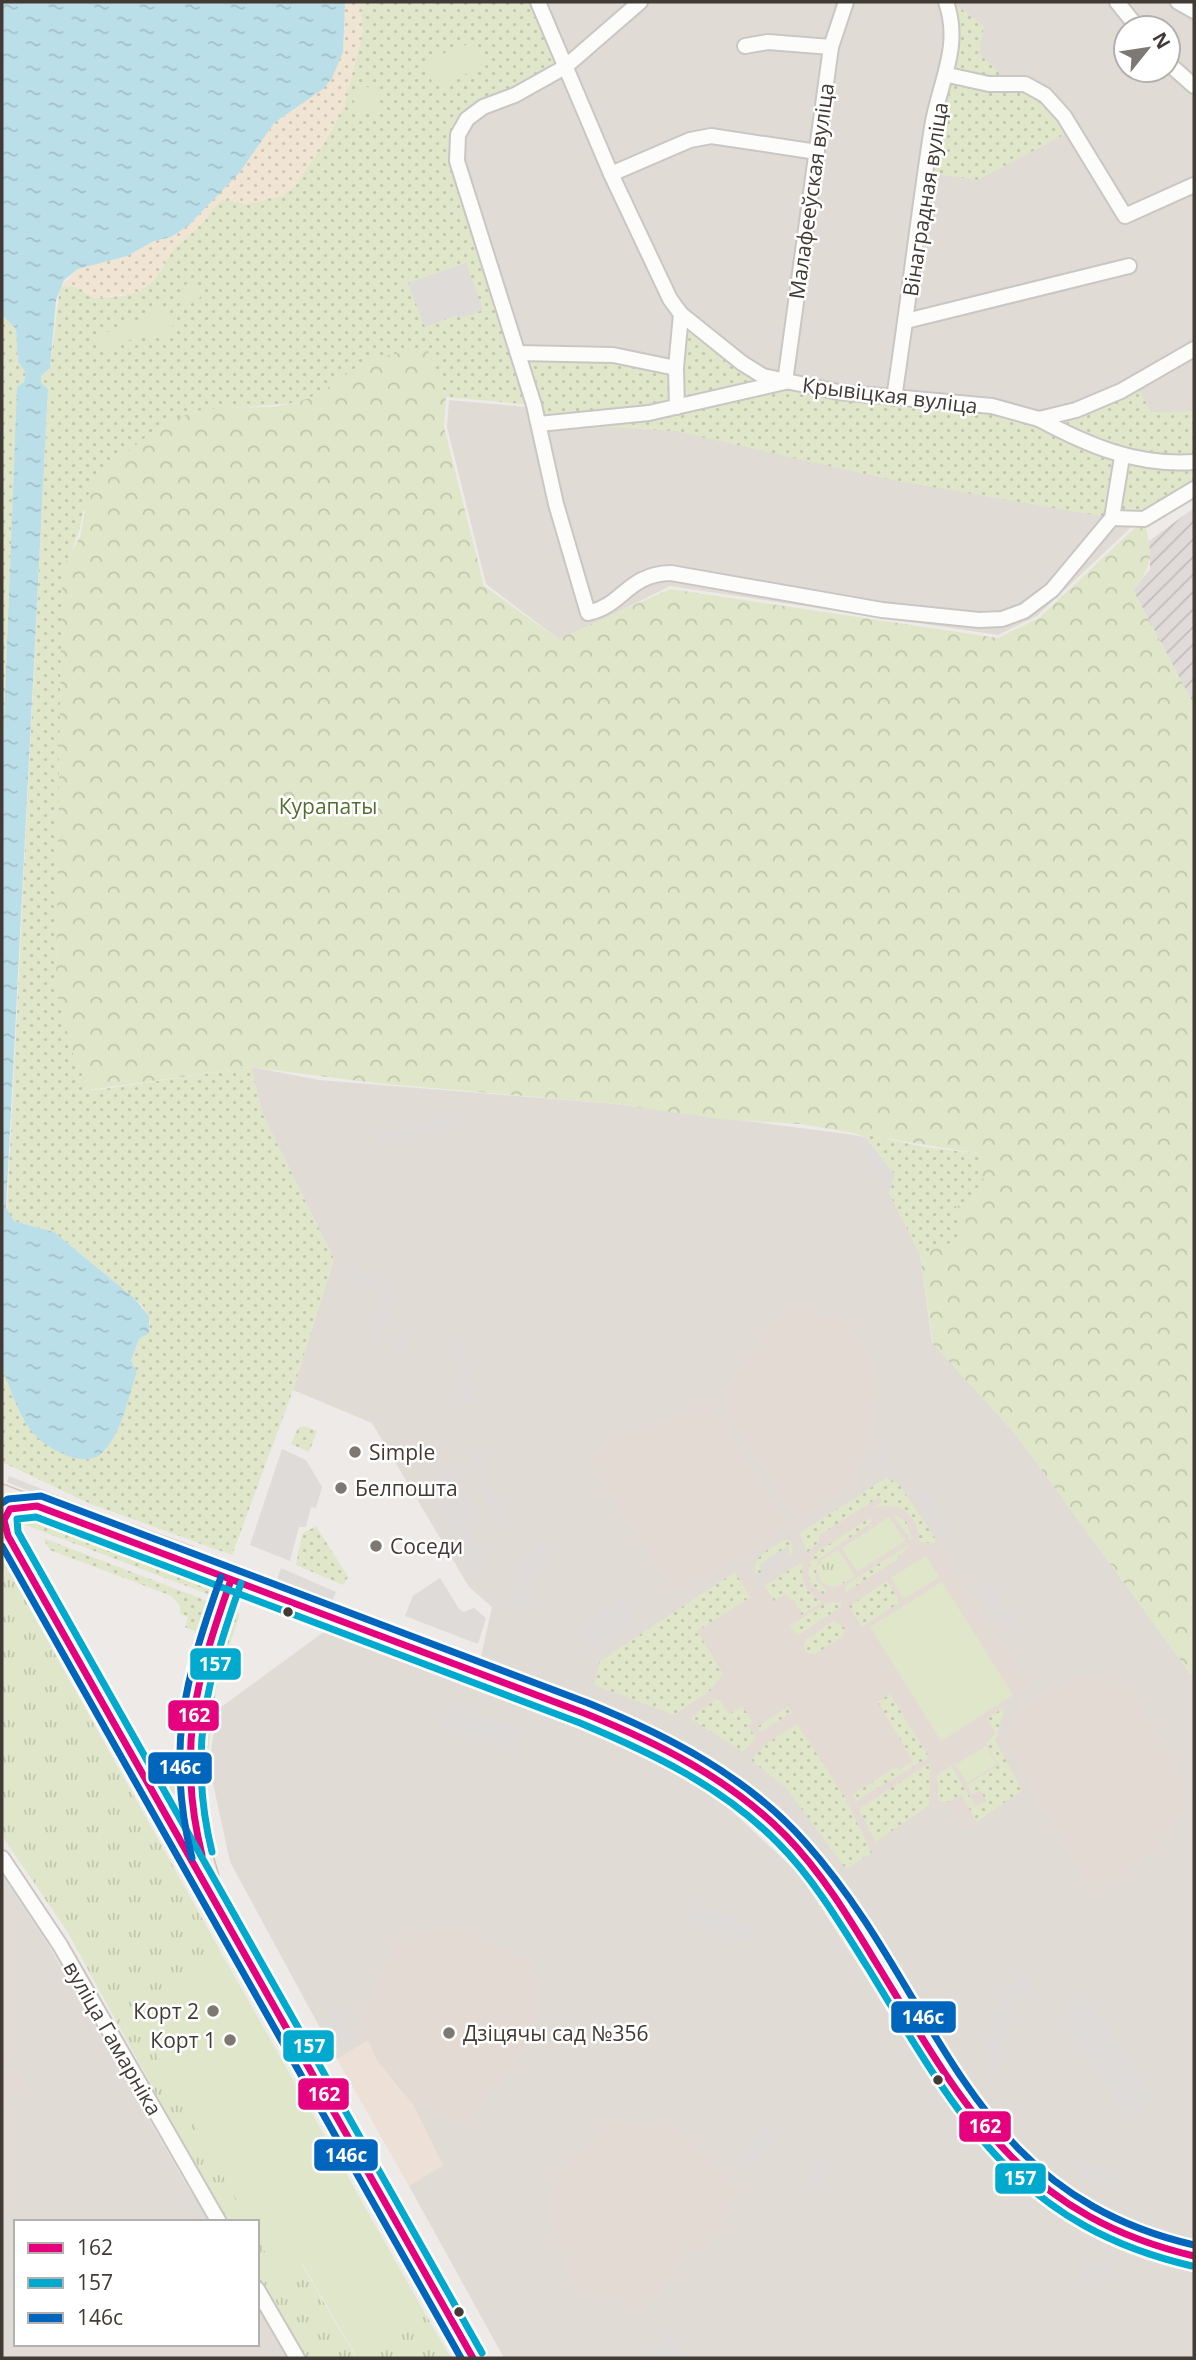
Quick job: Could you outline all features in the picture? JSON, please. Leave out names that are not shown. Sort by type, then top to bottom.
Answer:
[{"type":"main road","points":[[2,1494],[640,1736],[705,1771],[737,1793],[788,1838],[829,1889],[969,2106],[1006,2153],[1057,2196],[1099,2224],[1194,2256]]},
{"type":"main road","points":[[37,1506],[10,1509],[4,1520],[5,1531],[473,2358]]},
{"type":"main road","points":[[223,1916],[200,1847],[193,1816],[190,1734],[192,1703],[202,1665],[231,1580]]},
{"type":"street","name":"Крывіцкая вуліца","points":[[538,2],[611,174],[659,278],[681,314],[742,363],[764,376],[785,382],[894,398],[992,406],[1039,419],[1076,410],[1121,391],[1194,349]]},
{"type":"street","points":[[640,2],[565,67],[515,95],[474,113],[458,135],[457,161],[539,424],[556,504],[589,612],[611,603],[642,578],[671,573],[882,610],[979,620],[1002,619],[1024,611],[1052,590],[1112,519],[1122,457]]},
{"type":"street","name":"Малафееўская вуліца","points":[[785,382],[831,47],[846,2]]},
{"type":"street","name":"Вінаградная вуліца","points":[[894,398],[933,123],[948,75],[953,29],[946,2]]},
{"type":"street","points":[[1178,2],[1194,11]]},
{"type":"street","points":[[745,46],[768,42],[831,47]]},
{"type":"street","points":[[948,75],[989,84],[1025,84],[1045,95],[1069,123],[1125,216],[1194,185]]},
{"type":"street","points":[[611,174],[690,140],[711,136],[817,152]]},
{"type":"street","points":[[906,321],[1129,266]]},
{"type":"street","points":[[677,407],[676,368],[681,314]]},
{"type":"street","points":[[518,353],[612,355],[676,368]]},
{"type":"street","points":[[539,424],[641,414],[785,382]]},
{"type":"street","points":[[1039,419],[1122,457],[1155,463],[1194,462]]},
{"type":"street","points":[[1112,519],[1144,519],[1194,488]]},
{"type":"street","name":"вуліца Гамарніка","points":[[2,1858],[60,1945],[218,2220]]},
{"type":"street","points":[[259,2292],[297,2358]]},
{"type":"shaded area","points":[[539,2],[1194,2],[1194,483],[1142,517],[1037,616],[998,635],[670,586],[561,641],[486,584],[447,427],[449,400],[537,408],[459,145]]},
{"type":"shaded area","points":[[466,263],[483,310],[464,317],[454,316],[425,327],[408,283]]},
{"type":"shaded area","points":[[1194,508],[1194,705],[1133,590],[1150,569],[1149,541]]},
{"type":"shaded area","points":[[251,1067],[319,1080],[616,1104],[847,1134],[878,1171],[920,1254],[932,1342],[1017,1436],[1190,1673],[1194,1672],[1194,2245],[1104,2216],[1029,2164],[978,2104],[867,1926],[839,1889],[783,1820],[735,1779],[673,1740],[608,1709],[574,1699],[480,1661],[492,1607],[469,1587],[372,1423],[293,1390],[334,1259],[262,1113]]},
{"type":"shaded area","points":[[451,1116],[452,1125],[379,1143],[376,1135]]},
{"type":"shaded area","points":[[847,1134],[865,1137],[895,1175],[889,1193],[878,1171]]},
{"type":"shaded area","points":[[352,1266],[372,1276],[376,1290],[349,1280]]},
{"type":"shaded area","points":[[383,1280],[398,1285],[379,1342],[373,1346],[370,1336]]},
{"type":"shaded area","points":[[795,1310],[839,1316],[852,1328],[872,1363],[877,1381],[876,1404],[856,1483],[796,1521],[723,1407],[723,1394],[777,1316]]},
{"type":"shaded area","points":[[400,1333],[411,1338],[405,1354],[394,1348]]},
{"type":"shaded area","points":[[460,1338],[475,1402],[464,1405],[452,1340]]},
{"type":"shaded area","points":[[706,1406],[716,1411],[789,1525],[682,1592],[668,1584],[594,1470],[592,1460],[599,1446]]},
{"type":"shaded area","points":[[883,1442],[892,1444],[885,1468],[877,1466]]},
{"type":"shaded area","points":[[472,1448],[485,1456],[488,1483],[507,1518],[501,1523],[485,1496]]},
{"type":"shaded area","points":[[282,1449],[306,1460],[322,1487],[316,1508],[311,1507],[306,1527],[299,1527],[290,1561],[250,1545]]},
{"type":"shaded area","points":[[451,1466],[475,1514],[465,1522],[490,1563],[471,1577],[447,1536],[451,1531],[423,1485]]},
{"type":"shaded area","points":[[9,1476],[95,1510],[92,1516],[7,1482]]},
{"type":"shaded area","points":[[882,1482],[897,1484],[1032,1685],[1003,1702],[1006,1708],[997,1741],[1024,1790],[965,1830],[948,1803],[931,1807],[855,1857],[779,1776],[750,1752],[686,1712],[596,1679],[602,1663],[739,1573],[745,1574],[756,1590],[798,1563],[804,1549],[799,1535]]},
{"type":"shaded area","points":[[923,1487],[952,1530],[942,1537],[913,1494]]},
{"type":"shaded area","points":[[131,1523],[194,1546],[192,1552],[129,1529]]},
{"type":"shaded area","points":[[542,1543],[553,1561],[536,1573],[529,1609],[511,1607],[519,1558]]},
{"type":"shaded area","points":[[4,1546],[132,1771],[129,1774],[2,1551]]},
{"type":"shaded area","points":[[788,1546],[789,1556],[761,1574],[760,1564]]},
{"type":"shaded area","points":[[281,1568],[336,1592],[329,1608],[275,1585]]},
{"type":"shaded area","points":[[440,1578],[459,1609],[464,1612],[474,1608],[486,1618],[478,1644],[405,1616],[413,1596]]},
{"type":"shaded area","points":[[989,1583],[1016,1622],[1005,1629],[979,1590]]},
{"type":"shaded area","points":[[623,1598],[637,1621],[588,1652],[579,1624]]},
{"type":"shaded area","points":[[325,1631],[636,1748],[718,1798],[800,1875],[943,2096],[998,2160],[1043,2198],[1095,2231],[1135,2249],[1194,2266],[1194,2358],[504,2358],[409,2186],[443,2165],[368,2041],[337,2059],[230,1862],[209,1765],[217,1710]]},
{"type":"shaded area","points":[[1078,1676],[1107,1678],[1134,1692],[1193,1796],[1156,1851],[1095,1890],[1087,1884],[1006,1743],[1017,1708]]},
{"type":"shaded area","points":[[450,1704],[522,1730],[514,1751],[442,1725]]},
{"type":"shaded area","points":[[792,1819],[815,1844],[811,1851],[789,1826]]},
{"type":"shaded area","points":[[2,1875],[48,1944],[207,2220],[14,2220],[14,2346],[259,2346],[259,2309],[288,2358],[2,2358]]},
{"type":"shaded area","points":[[694,1902],[754,1926],[747,1943],[687,1919]]},
{"type":"shaded area","name":"Дзіцячы сад №356","points":[[455,1928],[533,1963],[540,1993],[536,2025],[515,2069],[484,2100],[470,2121],[459,2123],[413,2104],[377,2061],[363,2019],[393,1942],[429,1930]]},
{"type":"shaded area","points":[[1023,1971],[1034,1988],[1014,2002],[1000,2071],[983,2068],[997,1997],[1007,1997],[1004,1988]]},
{"type":"shaded area","points":[[1073,1996],[1096,2009],[1151,2094],[1151,2100],[1140,2109],[1125,2114],[1070,2028],[1067,2006]]},
{"type":"shaded area","points":[[336,2009],[356,2042],[341,2051],[321,2018]]},
{"type":"shaded area","points":[[368,2040],[377,2061],[413,2104],[443,2165],[409,2186],[337,2059]]},
{"type":"shaded area","points":[[2,2050],[27,2087],[2,2104]]},
{"type":"shaded area","points":[[608,2119],[675,2128],[739,2187],[716,2239],[700,2251],[686,2249],[675,2276],[645,2310],[574,2286],[547,2207],[564,2162],[595,2142]]},
{"type":"shaded area","points":[[762,2127],[775,2137],[757,2162],[752,2158],[747,2165],[739,2159]]},
{"type":"shaded area","points":[[813,2159],[827,2160],[825,2187],[811,2186]]},
{"type":"shaded area","points":[[1075,2161],[1120,2171],[1116,2186],[1078,2178],[1080,2171],[1074,2170]]},
{"type":"shaded area","points":[[199,2188],[218,2220],[201,2220],[187,2196]]},
{"type":"shaded area","points":[[1099,2258],[1118,2267],[1083,2286],[1075,2272]]},
{"type":"shaded area","points":[[669,2334],[688,2354],[684,2358],[657,2358],[651,2352]]},
{"type":"green space","points":[[359,2],[538,2],[565,67],[484,107],[456,145],[518,353],[676,368],[681,314],[763,376],[992,406],[1122,457],[1194,462],[1194,489],[1144,519],[1112,518],[892,480],[675,431],[609,427],[541,432],[534,405],[446,397],[426,348],[357,367],[319,394],[296,403],[196,411],[83,512],[62,579],[56,986],[72,1051],[89,1090],[251,1067],[262,1113],[334,1259],[293,1390],[232,1555],[91,1504],[2,1462],[2,1368],[23,1418],[38,1435],[48,1444],[72,1457],[94,1458],[109,1444],[119,1424],[137,1372],[131,1362],[139,1339],[149,1333],[150,1322],[143,1306],[54,1232],[14,1221],[7,1212],[48,390],[41,383],[41,376],[50,368],[60,287],[73,286],[95,298],[124,296],[161,271],[171,252],[222,199],[237,202],[295,186],[343,110],[363,31]]},
{"type":"green space","points":[[952,2],[984,26],[979,53],[1009,83],[1025,84],[1073,130],[978,180],[926,173]]},
{"type":"green space","points":[[476,41],[486,66],[434,87],[424,61]]},
{"type":"green space","points":[[367,87],[376,91],[380,100],[376,109],[367,113],[358,109],[354,100],[358,91]]},
{"type":"green space","points":[[187,283],[195,283],[201,293],[195,303],[187,303],[181,297],[181,289]]},
{"type":"green space","points":[[155,307],[172,316],[173,325],[167,333],[139,337],[104,352],[98,336],[145,317]]},
{"type":"green space","points":[[2,315],[16,329],[18,362],[26,373],[24,382],[17,388],[2,774]]},
{"type":"green space","name":"Курапаты","points":[[427,348],[446,397],[444,427],[484,586],[558,639],[670,589],[998,638],[1039,618],[1144,519],[1150,557],[1145,572],[1133,590],[1194,705],[1194,1672],[1190,1673],[1017,1436],[933,1344],[920,1254],[962,1239],[954,1209],[984,1188],[981,1154],[800,1124],[718,1119],[616,1104],[375,1083],[251,1067],[89,1090],[72,1051],[56,986],[62,579],[66,562],[80,537],[91,482],[160,425],[196,411],[273,407],[296,403],[319,394],[368,359]]},
{"type":"green space","points":[[1139,389],[1151,412],[1194,411],[1194,458],[1162,457],[1121,450],[1063,422],[1064,419]]},
{"type":"green space","points":[[844,1130],[925,1147],[981,1154],[985,1188],[962,1239],[920,1254],[889,1193],[895,1175],[865,1137]]},
{"type":"green space","points":[[304,1426],[317,1431],[309,1452],[291,1444],[298,1428]]},
{"type":"green space","points":[[886,1478],[898,1483],[937,1541],[933,1544],[919,1541],[911,1517],[899,1508],[873,1508],[882,1502],[879,1497],[818,1536],[820,1540],[807,1553],[800,1533]]},
{"type":"green space","points":[[892,1513],[906,1521],[912,1540],[910,1540]]},
{"type":"green space","points":[[29,1517],[208,1582],[216,1597],[20,1523]]},
{"type":"green space","points":[[889,1517],[905,1541],[857,1572],[842,1548]]},
{"type":"green space","points":[[870,1518],[872,1522],[818,1560],[815,1578],[826,1590],[825,1595],[813,1587],[808,1574],[810,1563],[817,1552]]},
{"type":"green space","points":[[316,1526],[348,1577],[343,1585],[296,1565],[302,1534]]},
{"type":"green space","points":[[43,1538],[207,1601],[196,1632],[185,1627],[188,1617],[180,1614],[180,1606],[172,1596],[50,1550]]},
{"type":"green space","points":[[784,1540],[791,1541],[793,1552],[789,1556],[788,1547],[761,1564],[761,1574],[756,1573],[759,1557]]},
{"type":"green space","points":[[910,1544],[896,1560],[845,1593],[846,1585]]},
{"type":"green space","points":[[838,1550],[855,1576],[838,1586],[825,1585],[820,1581],[817,1568],[823,1559]]},
{"type":"green space","points":[[926,1556],[939,1577],[904,1599],[891,1578]]},
{"type":"green space","points":[[2,1559],[222,1954],[131,2007],[248,2220],[225,2220],[67,1931],[2,1836]]},
{"type":"green space","points":[[802,1562],[805,1585],[822,1602],[800,1616],[802,1611],[796,1606],[795,1600],[791,1601],[786,1594],[774,1601],[765,1586]]},
{"type":"green space","points":[[735,1572],[750,1597],[697,1631],[723,1674],[710,1691],[674,1715],[594,1685],[600,1661]]},
{"type":"green space","points":[[887,1581],[900,1602],[862,1627],[849,1606]]},
{"type":"green space","points":[[942,1582],[1013,1695],[941,1741],[870,1627]]},
{"type":"green space","points":[[841,1602],[841,1607],[797,1636],[790,1626],[826,1603]]},
{"type":"green space","points":[[232,1611],[240,1614],[217,1682],[206,1768],[197,1767],[202,1708],[210,1661],[223,1623]]},
{"type":"green space","points":[[834,1621],[845,1628],[842,1637],[815,1654],[806,1652],[805,1640]]},
{"type":"green space","points":[[197,1641],[199,1647],[188,1694],[184,1695]]},
{"type":"green space","points":[[890,1694],[929,1757],[856,1801],[852,1795],[896,1767],[899,1770],[913,1761],[878,1702]]},
{"type":"green space","points":[[718,1698],[729,1714],[742,1706],[753,1722],[748,1726],[756,1738],[743,1752],[690,1718]]},
{"type":"green space","points":[[788,1707],[792,1712],[761,1732],[757,1727]]},
{"type":"green space","points":[[1004,1707],[996,1742],[1022,1790],[977,1822],[961,1794],[948,1802],[939,1801],[937,1775],[951,1766],[976,1807],[986,1801],[980,1790],[972,1794],[967,1785],[999,1765],[986,1743],[996,1733],[987,1719]]},
{"type":"green space","points":[[797,1724],[844,1796],[872,1853],[846,1869],[786,1788],[751,1760],[766,1744]]},
{"type":"green space","points":[[986,1746],[997,1764],[967,1783],[955,1765]]},
{"type":"green space","points":[[930,1763],[929,1805],[876,1842],[859,1809]]},
{"type":"green space","points":[[178,1773],[184,1774],[182,1789],[174,1793],[166,1792],[159,1783]]},
{"type":"green space","points":[[185,1794],[186,1831],[164,1798],[174,1801]]},
{"type":"green space","points":[[222,1954],[426,2315],[356,2356],[302,2263],[282,2273],[276,2271],[259,2241],[259,2220],[248,2220],[130,2007]]},
{"type":"green space","points":[[259,2241],[276,2271],[282,2273],[301,2263],[355,2356],[426,2315],[451,2358],[301,2358],[259,2283]]},
{"type":"sand","points":[[345,2],[359,2],[363,31],[343,110],[295,186],[283,196],[246,204],[222,199],[204,222],[171,252],[154,281],[137,293],[95,298],[72,286],[60,287],[78,269],[127,256],[154,241],[171,237],[189,225],[240,172],[274,123],[323,89],[343,52]]},
{"type":"water","points":[[2,2],[345,2],[343,52],[332,78],[323,89],[274,123],[240,172],[189,225],[171,237],[154,241],[127,256],[78,269],[64,280],[56,300],[50,368],[41,376],[41,383],[48,389],[6,1208],[14,1221],[54,1232],[134,1298],[149,1316],[149,1333],[139,1339],[131,1361],[137,1372],[120,1425],[103,1452],[86,1459],[75,1458],[53,1449],[35,1435],[21,1414],[2,1368],[2,774],[17,387],[24,382],[26,373],[18,362],[16,329],[2,315]]},
{"type":"transit line","name":"146с","points":[[2,1503],[8,1499],[41,1496],[588,1703],[648,1729],[705,1760],[758,1797],[805,1842],[852,1901],[964,2081],[1005,2134],[1055,2181],[1116,2218],[1194,2245]]},
{"type":"transit line","name":"162","points":[[473,2358],[8,1536],[4,1520],[10,1509],[37,1506],[584,1713],[692,1764],[764,1816],[811,1865],[845,1912],[937,2061],[968,2106],[1002,2146],[1039,2182],[1083,2213],[1134,2237],[1194,2256]]},
{"type":"transit line","name":"157","points":[[482,2353],[18,1532],[17,1519],[36,1517],[580,1723],[660,1759],[710,1788],[757,1823],[791,1857],[815,1887],[931,2070],[962,2115],[996,2156],[1034,2192],[1079,2222],[1131,2247],[1192,2266]]},
{"type":"transit line","name":"146с","points":[[2,1546],[461,2358]]},
{"type":"transit line","name":"146с","points":[[192,1858],[180,1783],[183,1715],[197,1648],[221,1577]]},
{"type":"transit line","name":"162","points":[[202,1855],[194,1817],[191,1782],[194,1715],[208,1650],[231,1580]]},
{"type":"transit line","name":"157","points":[[212,1852],[201,1781],[204,1716],[210,1684],[241,1583]]},
{"type":"place","name":"Simple","points":[[355,1452]]},
{"type":"place","name":"Белпошта","points":[[341,1488]]},
{"type":"place","name":"Соседи","points":[[376,1546]]},
{"type":"place","name":"Корт 2","points":[[213,2011]]},
{"type":"place","name":"Дзіцячы сад №356","points":[[449,2033]]},
{"type":"place","name":"Корт 1","points":[[230,2040]]}]
